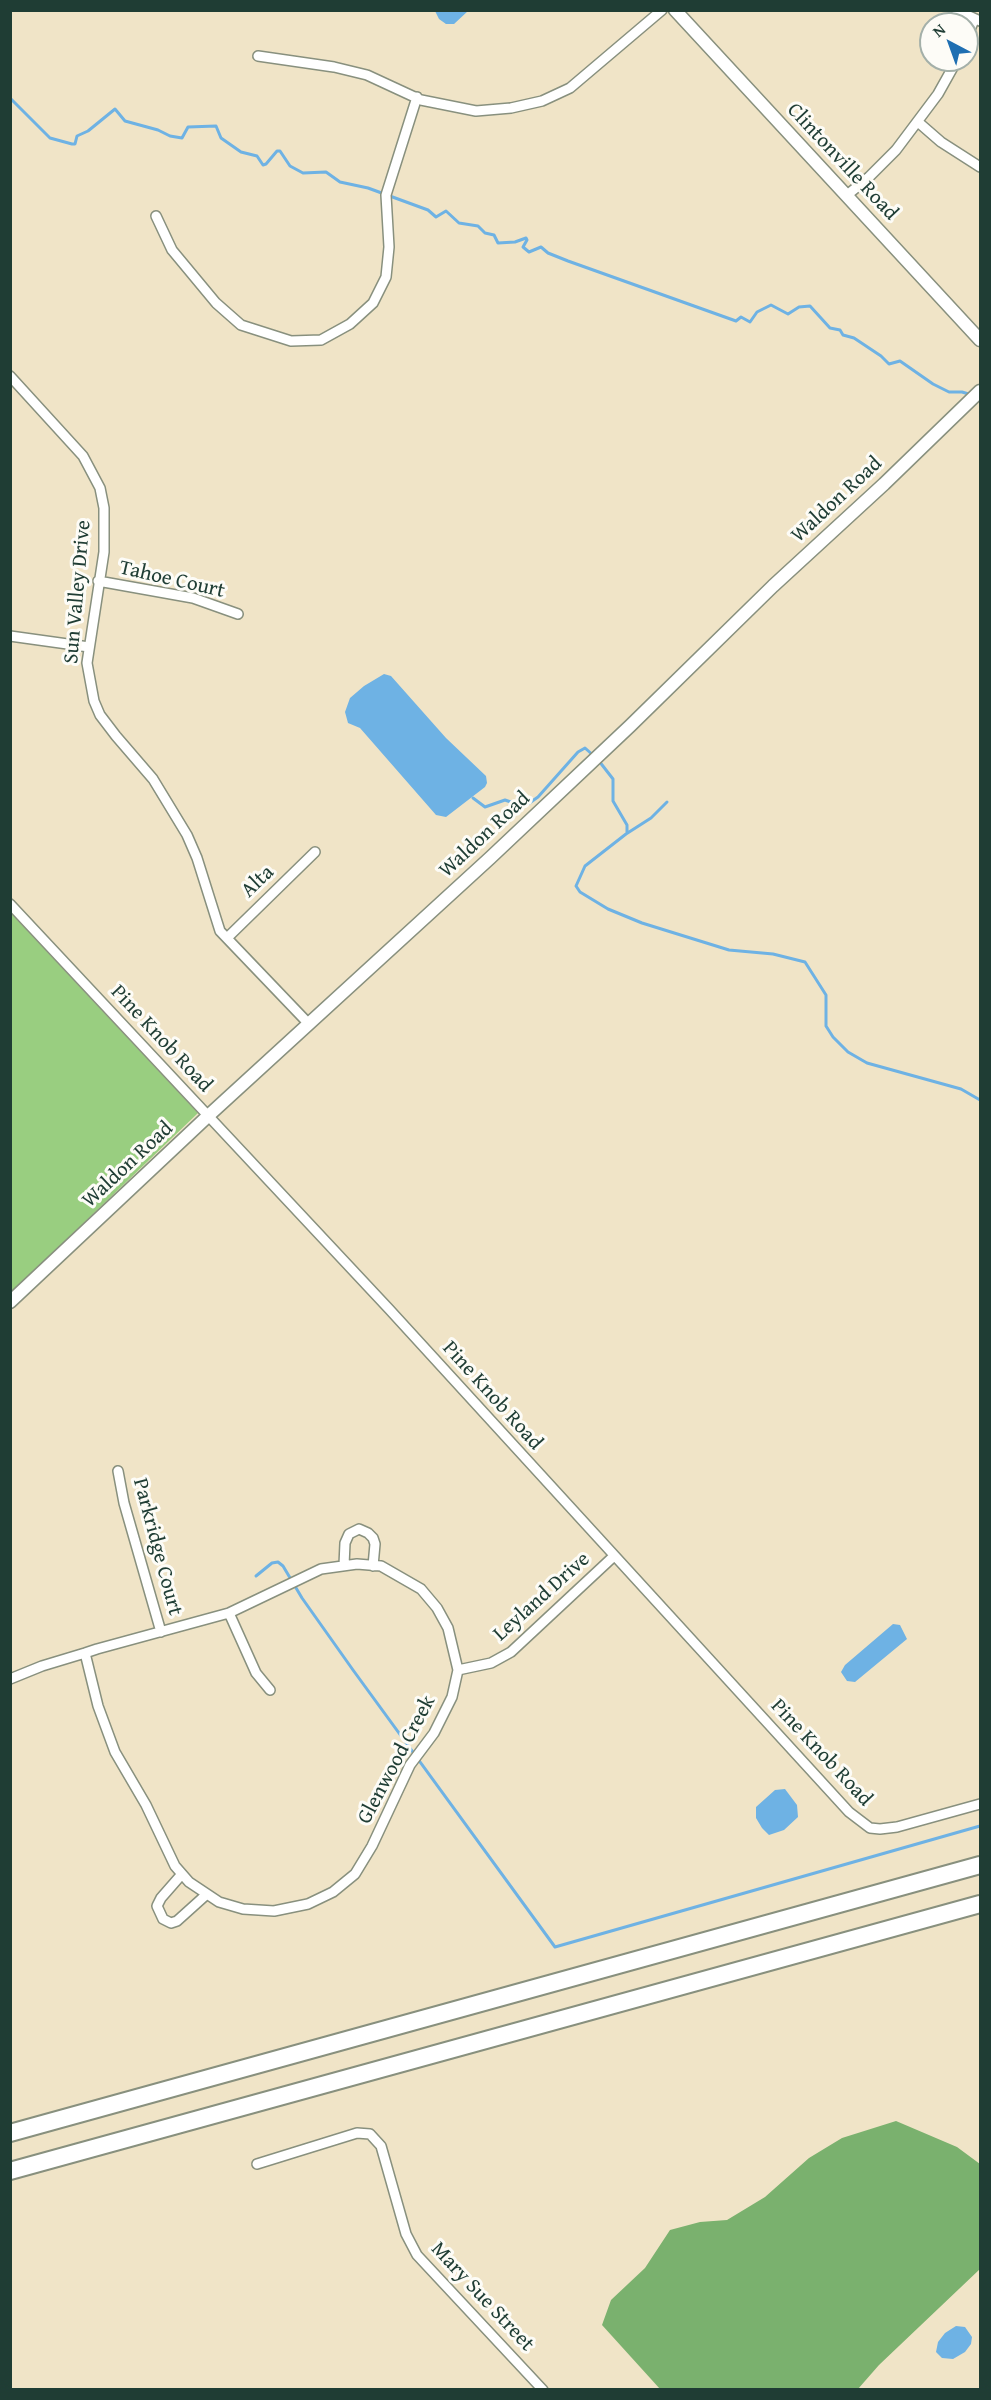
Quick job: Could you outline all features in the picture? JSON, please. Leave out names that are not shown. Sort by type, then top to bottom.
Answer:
[{"type":"highway","points":[[10,2133],[981,1865]]},
{"type":"highway","points":[[10,2171],[981,1904]]},
{"type":"street","points":[[258,56],[334,67],[367,75],[417,98],[476,111],[511,108],[542,100],[570,88],[662,10]]},
{"type":"street","name":"Clintonville Road","points":[[675,10],[981,340]]},
{"type":"street","points":[[846,196],[896,150],[938,94],[950,72]]},
{"type":"street","points":[[156,216],[172,250],[216,303],[241,325],[291,341],[321,340],[350,324],[373,303],[386,277],[389,248],[386,195],[417,98]]},
{"type":"street","points":[[918,122],[941,142],[981,167]]},
{"type":"street","name":"Sun Valley Drive","points":[[10,376],[83,456],[100,488],[105,529],[104,552],[87,663],[90,689],[100,715],[153,779],[188,835],[220,931],[309,1023]]},
{"type":"street","name":"Waldon Road","points":[[10,1302],[208,1116],[499,850],[773,586],[981,391]]},
{"type":"street","name":"Tahoe Court","points":[[98,581],[193,598],[238,614]]},
{"type":"street","points":[[10,636],[89,647]]},
{"type":"street","name":"Alta","points":[[226,938],[315,852]]},
{"type":"street","name":"Pine Knob Road","points":[[10,904],[389,1309],[849,1812],[870,1828],[897,1827],[981,1804]]},
{"type":"street","name":"Parkridge Court","points":[[118,1471],[124,1503],[161,1632]]},
{"type":"street","points":[[344,1565],[345,1543],[349,1534],[359,1529],[373,1538],[374,1566]]},
{"type":"street","name":"Leyland Drive","points":[[458,1670],[491,1663],[511,1652],[614,1556]]},
{"type":"street","name":"Glenwood Creek","points":[[10,1679],[42,1666],[85,1653],[229,1613],[321,1569],[344,1565],[381,1566],[421,1589],[437,1608],[448,1628],[458,1670],[452,1697],[434,1733],[410,1765],[372,1846],[355,1874],[333,1892],[308,1904],[274,1911],[243,1910],[219,1902],[189,1882],[175,1866],[146,1805],[115,1752],[98,1706],[85,1653]]},
{"type":"street","points":[[229,1613],[256,1673],[270,1689]]},
{"type":"street","points":[[182,1874],[160,1898],[157,1906],[163,1919],[171,1923],[177,1921],[207,1894]]},
{"type":"street","name":"Mary Sue Street","points":[[257,2164],[357,2133],[370,2134],[381,2146],[406,2234],[417,2254],[543,2390]]},
{"type":"green space","points":[[10,912],[198,1113],[11,1293],[10,1293]]},
{"type":"green space","points":[[896,2121],[957,2147],[980,2164],[980,2269],[879,2365],[858,2389],[660,2389],[602,2325],[611,2300],[645,2268],[670,2230],[700,2222],[727,2220],[765,2197],[809,2158],[842,2138]]},
{"type":"water","points":[[435,11],[468,11],[454,24],[446,24],[439,19]]},
{"type":"water","points":[[384,674],[391,676],[446,738],[486,776],[485,787],[446,817],[436,815],[360,728],[348,723],[345,712],[350,698]]},
{"type":"water","points":[[893,1624],[900,1625],[907,1639],[855,1682],[847,1681],[841,1672],[845,1665]]},
{"type":"water","points":[[785,1789],[797,1805],[798,1817],[784,1830],[769,1835],[756,1818],[756,1807],[775,1790]]},
{"type":"water","points":[[956,2326],[965,2327],[972,2337],[971,2344],[965,2352],[953,2359],[942,2358],[936,2352],[938,2342],[945,2333]]},
{"type":"waterway","points":[[10,98],[50,138],[72,144],[75,144],[77,136],[88,131],[115,109],[125,121],[158,130],[170,136],[182,138],[188,127],[216,126],[221,138],[241,152],[257,156],[263,165],[277,151],[280,151],[290,166],[303,173],[326,172],[340,182],[368,188],[428,210],[436,217],[446,211],[459,223],[478,226],[485,233],[494,235],[498,243],[515,242],[526,238],[523,247],[529,252],[541,247],[548,253],[568,261],[736,321],[741,317],[750,322],[757,312],[771,305],[788,314],[799,307],[810,306],[830,328],[840,330],[843,335],[854,338],[889,364],[900,361],[949,392],[972,395]]},
{"type":"waterway","points":[[473,798],[485,807],[505,800],[522,806],[528,804],[538,797],[578,752],[585,748],[594,756]]},
{"type":"waterway","points":[[599,761],[613,779],[613,801],[627,825],[627,833]]},
{"type":"waterway","points":[[667,802],[651,818],[585,866],[576,886],[580,892],[608,909],[642,923],[729,950],[773,954],[805,962],[826,995],[826,1026],[848,1052],[867,1063],[961,1089],[980,1100]]},
{"type":"waterway","points":[[256,1576],[272,1563],[278,1562],[283,1566],[302,1598],[353,1670],[555,1947],[980,1826]]}]
